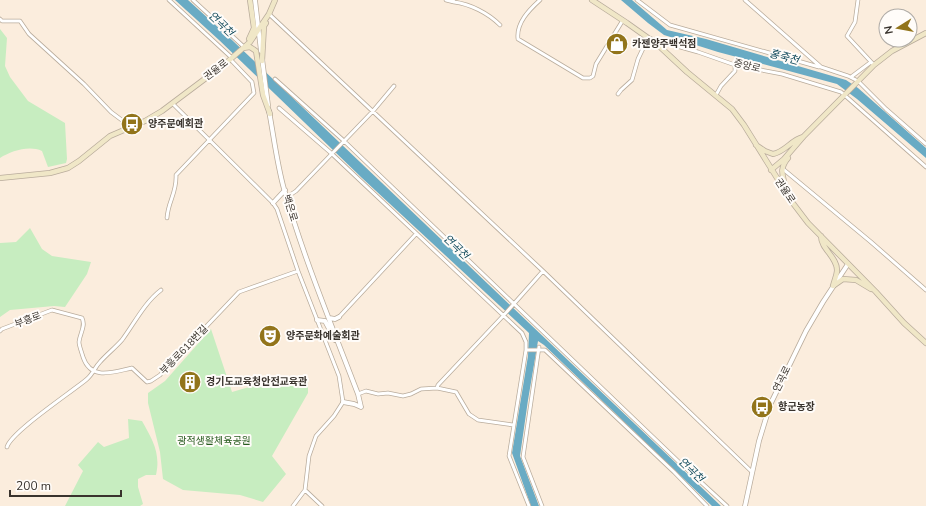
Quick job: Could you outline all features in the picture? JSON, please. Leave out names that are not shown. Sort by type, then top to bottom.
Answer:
[{"type":"main road","points":[[244,47],[254,28],[250,0]]},
{"type":"main road","points":[[260,62],[264,26],[276,0]]},
{"type":"main road","name":"권율로","points":[[592,0],[658,45],[690,76],[732,109],[740,119],[786,194],[808,223],[876,292],[904,323],[926,343]]},
{"type":"main road","points":[[231,59],[259,30],[270,14]]},
{"type":"main road","points":[[771,170],[784,159],[857,82],[872,63],[926,33]]},
{"type":"main road","points":[[244,47],[253,48],[256,51],[260,62],[265,95],[270,114]]},
{"type":"main road","name":"권율로","points":[[0,178],[50,173],[74,165],[110,136],[155,116],[173,104],[231,59]]},
{"type":"main road","points":[[754,144],[773,154],[782,151],[797,139],[803,138]]},
{"type":"main road","points":[[786,194],[786,187],[782,176],[785,162],[803,138]]},
{"type":"main road","points":[[820,236],[821,242],[837,268],[833,286]]},
{"type":"main road","points":[[833,286],[843,279],[856,280],[876,292]]},
{"type":"street","name":"권율로","points":[[169,0],[231,59]]},
{"type":"street","points":[[193,0],[244,47]]},
{"type":"street","points":[[255,0],[259,30],[260,62],[263,67],[265,95]]},
{"type":"street","points":[[446,0],[461,3],[482,12],[492,17],[500,25]]},
{"type":"street","points":[[540,0],[524,17],[517,31],[518,39],[582,78],[590,78],[593,76],[596,64],[623,20]]},
{"type":"street","points":[[637,0],[670,25],[821,67],[851,77],[926,144]]},
{"type":"street","points":[[745,0],[821,67]]},
{"type":"street","points":[[851,77],[872,63],[847,36],[855,22],[858,0]]},
{"type":"street","points":[[270,14],[543,271],[752,472]]},
{"type":"street","points":[[0,19],[2,21],[20,20],[29,34],[84,84],[129,128]]},
{"type":"street","points":[[618,94],[632,80],[638,59],[648,38]]},
{"type":"street","name":"중앙로","points":[[648,38],[698,52],[735,65],[782,74],[842,92],[926,167]]},
{"type":"street","points":[[167,218],[168,209],[176,190],[176,175],[254,93],[252,82],[231,59]]},
{"type":"street","points":[[716,95],[735,71],[735,65]]},
{"type":"street","points":[[275,79],[343,140],[678,462],[727,506]]},
{"type":"street","points":[[287,197],[296,191],[343,140],[373,111],[394,86]]},
{"type":"street","points":[[173,104],[273,204],[282,221],[298,271],[339,376],[343,402],[334,416],[316,436],[309,456],[305,490],[293,506]]},
{"type":"street","points":[[279,108],[331,154],[522,333],[526,342],[526,350],[509,456],[528,506]]},
{"type":"street","name":"백은로","points":[[270,114],[275,152],[287,197],[358,394],[361,408],[354,404],[343,402]]},
{"type":"street","points":[[783,169],[926,290]]},
{"type":"street","points":[[273,204],[285,190]]},
{"type":"street","points":[[317,320],[329,316],[335,319],[339,317],[416,234]]},
{"type":"street","name":"연곡로","points":[[745,506],[759,441],[770,405],[806,331],[848,264]]},
{"type":"street","name":"부흥로618번길","points":[[94,372],[116,371],[132,368],[147,382],[151,381],[160,375],[239,292],[298,271]]},
{"type":"street","points":[[437,388],[438,385],[543,271]]},
{"type":"street","points":[[7,447],[8,443],[20,431],[94,372],[99,363],[121,341],[147,304],[161,290]]},
{"type":"street","name":"부흥로","points":[[0,331],[52,310],[82,318],[83,329],[79,343],[87,367],[94,372]]},
{"type":"street","points":[[317,320],[325,321],[343,353]]},
{"type":"street","points":[[539,349],[523,458],[542,506]]},
{"type":"street","points":[[526,350],[545,350],[674,472],[707,506]]},
{"type":"street","points":[[358,394],[366,391],[378,394],[388,393],[403,396],[421,389],[437,388],[456,392],[469,414],[478,420],[514,425]]},
{"type":"street","points":[[305,490],[322,506]]},
{"type":"green space","points":[[0,29],[7,38],[5,66],[10,77],[28,101],[65,123],[66,163],[48,167],[42,151],[37,149],[15,151],[0,158]]},
{"type":"green space","points":[[30,228],[42,249],[52,256],[91,262],[87,274],[65,307],[54,306],[10,310],[0,317],[0,243],[16,242]]},
{"type":"green space","name":"광적생활체육공원","points":[[211,329],[232,392],[290,378],[293,385],[308,380],[308,393],[272,456],[286,474],[263,502],[240,495],[183,490],[163,479],[160,452],[148,403],[148,393],[165,381]]},
{"type":"green space","points":[[128,419],[142,421],[155,446],[157,460],[156,475],[146,475],[138,479],[138,487],[143,504],[140,506],[65,506],[83,471],[78,465],[98,442],[104,447],[129,438]]},
{"type":"water","points":[[175,0],[188,0],[232,40],[721,506],[712,506],[544,345],[538,341],[520,456],[539,506],[531,506],[512,453],[528,356],[529,333],[362,178],[219,40]]},
{"type":"water","name":"홍죽천","points":[[621,0],[632,0],[667,30],[706,39],[846,80],[858,88],[926,148],[926,158],[857,99],[837,84],[718,52],[664,35]]},
{"type":"place","name":"카젠양주백석점","points":[[617,44]]},
{"type":"place","name":"양주문예회관","points":[[132,124]]},
{"type":"place","name":"양주문화예술회관","points":[[270,336]]},
{"type":"place","name":"경기도교육청안전교육관","points":[[190,382]]},
{"type":"place","name":"향군농장","points":[[762,407]]},
{"type":"water label","name":"연곡천","points":[[221,24]]},
{"type":"water label","name":"연곡천","points":[[456,247]]},
{"type":"water label","name":"연곡천","points":[[691,470]]}]
